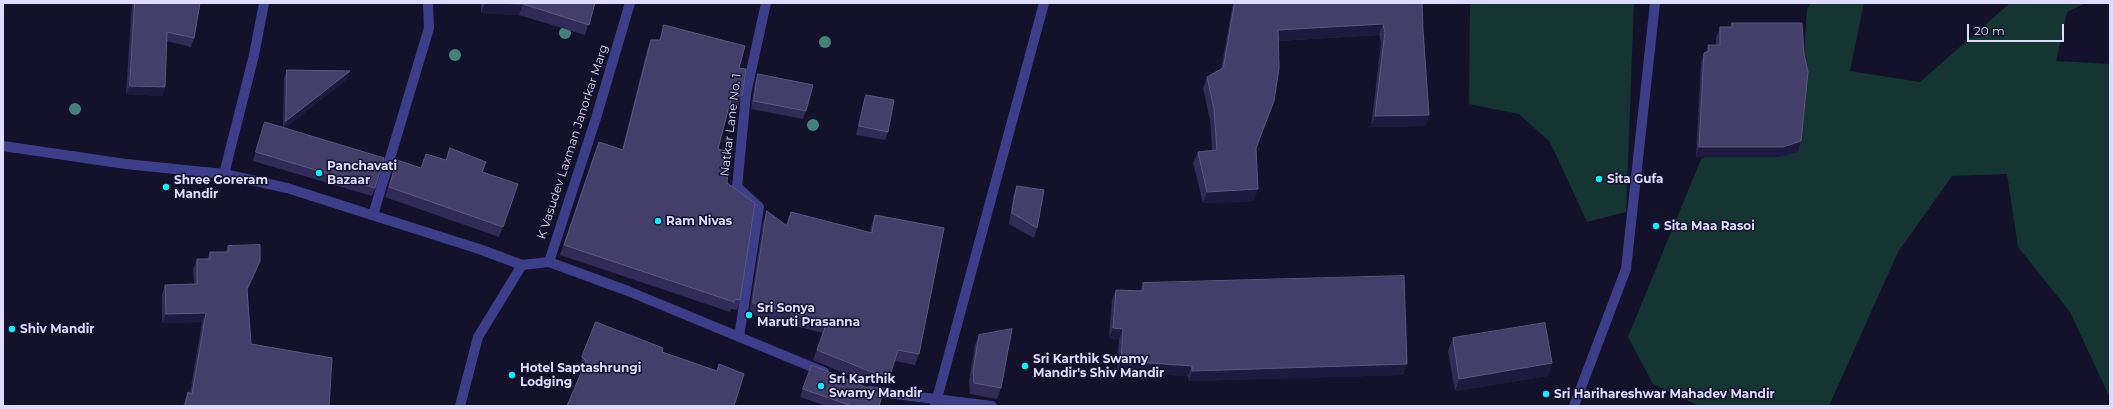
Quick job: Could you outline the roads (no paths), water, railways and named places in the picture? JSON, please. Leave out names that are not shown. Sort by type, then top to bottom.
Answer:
[{"type":"street","points":[[224,174],[254,55],[264,3]]},
{"type":"street","points":[[373,216],[429,28],[428,3]]},
{"type":"street","name":"K Vasudev Laxman Janorkar Marg","points":[[549,262],[630,3]]},
{"type":"street","name":"Natkar Lane No. 1","points":[[739,337],[760,206],[736,187],[746,94],[766,3]]},
{"type":"street","points":[[936,403],[1044,3]]},
{"type":"street","points":[[1574,406],[1626,268],[1655,3]]},
{"type":"street","points":[[3,146],[126,164],[224,174],[287,188],[522,265],[549,262],[628,291],[832,375]]},
{"type":"street","points":[[460,406],[478,337],[522,265]]},
{"type":"street","points":[[860,387],[868,390],[936,403],[992,406]]},
{"type":"place","name":"Panchavati Bazaar","points":[[319,173]]},
{"type":"place","name":"Sita Gufa","points":[[1599,179]]},
{"type":"place","name":"Shree Goreram Mandir","points":[[166,187]]},
{"type":"place","name":"Ram Nivas","points":[[658,221]]},
{"type":"place","name":"Sita Maa Rasoi","points":[[1656,226]]},
{"type":"place","name":"Sri Sonya Maruti Prasanna","points":[[749,315]]},
{"type":"place","name":"Shiv Mandir","points":[[12,329]]},
{"type":"place","name":"Sri Karthik Swamy Mandir's Shiv Mandir","points":[[1025,366]]},
{"type":"place","name":"Hotel Saptashrungi Lodging","points":[[512,375]]},
{"type":"place","name":"Sri Karthik Swamy Mandir","points":[[821,386]]},
{"type":"place","name":"Sri Harihareshwar Mahadev Mandir","points":[[1546,394]]}]
